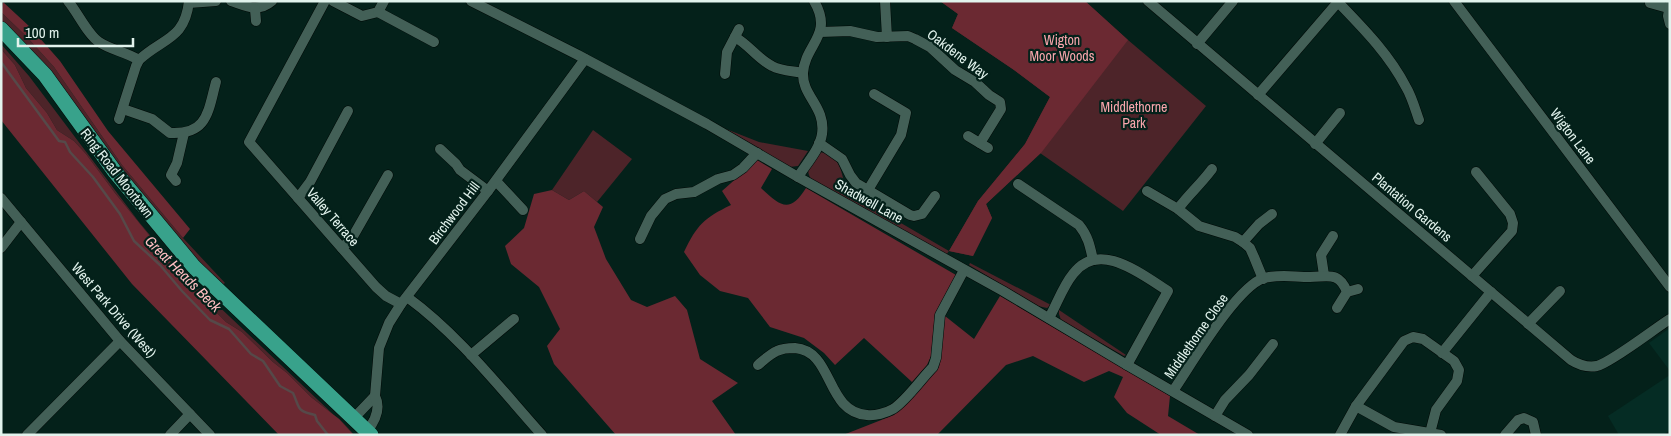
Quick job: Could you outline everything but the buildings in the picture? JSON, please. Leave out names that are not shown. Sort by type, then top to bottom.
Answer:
[{"type":"highway","name":"Ring Road Moortown","points":[[1,29],[44,75],[114,172],[194,268],[369,433]]},
{"type":"street","points":[[68,1],[97,41],[105,46],[130,54],[139,60]]},
{"type":"street","points":[[119,119],[124,109],[139,60],[176,34],[184,22],[189,2],[216,1]]},
{"type":"street","points":[[231,1],[255,9],[263,7],[272,1]]},
{"type":"street","name":"Valley Terrace","points":[[325,1],[249,142],[376,287],[386,296],[404,301],[447,330],[542,435]]},
{"type":"street","points":[[333,1],[362,16],[378,12],[434,42]]},
{"type":"street","points":[[378,12],[384,1]]},
{"type":"street","name":"Shadwell Lane","points":[[471,1],[586,59],[707,124],[1050,318],[1248,435]]},
{"type":"street","points":[[798,177],[822,136],[822,119],[806,88],[803,73],[807,57],[820,32],[820,15],[814,1]]},
{"type":"street","points":[[885,1],[886,37]]},
{"type":"street","name":"Plantation Gardens","points":[[1148,1],[1571,360],[1578,364],[1596,366],[1604,364],[1670,319]]},
{"type":"street","points":[[1197,44],[1233,1]]},
{"type":"street","name":"Wigton Lane","points":[[1454,1],[1670,287]]},
{"type":"street","points":[[1258,95],[1338,2],[1371,37],[1398,72],[1419,120]]},
{"type":"street","points":[[1650,3],[1669,7],[1668,16],[1670,24]]},
{"type":"street","points":[[255,9],[256,21]]},
{"type":"street","name":"Oakdene Way","points":[[820,32],[850,30],[877,37],[908,36],[930,47],[955,70],[975,82],[1000,102],[1001,109],[984,145],[968,136]]},
{"type":"street","points":[[724,74],[727,52],[737,33],[744,42],[774,68],[803,73]]},
{"type":"street","name":"Birchwood Hill","points":[[369,433],[375,421],[378,401],[375,396],[379,348],[390,322],[586,59]]},
{"type":"street","points":[[124,109],[152,119],[170,133],[184,133],[201,125],[205,119],[216,82]]},
{"type":"street","points":[[868,190],[901,135],[906,113],[874,94]]},
{"type":"street","points":[[298,198],[310,182],[348,111]]},
{"type":"street","points":[[1316,144],[1340,113]]},
{"type":"street","points":[[176,181],[171,174],[177,162],[184,133]]},
{"type":"street","points":[[819,143],[842,159],[856,183],[914,216],[926,211],[935,196]]},
{"type":"street","points":[[441,153],[488,191]]},
{"type":"street","points":[[640,239],[651,216],[665,199],[676,194],[694,192],[718,179],[733,175],[743,168],[757,153]]},
{"type":"street","points":[[1178,209],[1212,169]]},
{"type":"street","points":[[1472,276],[1512,231],[1513,227],[1510,214],[1476,172]]},
{"type":"street","points":[[342,248],[352,238],[388,174]]},
{"type":"street","points":[[496,181],[523,210]]},
{"type":"street","points":[[1018,184],[1079,225],[1086,234],[1093,260]]},
{"type":"street","points":[[1147,191],[1178,209],[1199,226],[1235,237],[1243,242],[1250,248],[1262,279],[1279,275],[1308,277],[1330,275],[1337,278],[1353,291],[1337,308]]},
{"type":"street","name":"West Park Drive (West)","points":[[1,198],[120,341],[210,435]]},
{"type":"street","points":[[1243,242],[1259,224],[1272,214]]},
{"type":"street","points":[[1,248],[21,222]]},
{"type":"street","points":[[1324,275],[1321,255],[1333,236]]},
{"type":"street","points":[[1050,318],[1072,274],[1080,266],[1093,260],[1111,259],[1122,263],[1168,291],[1127,365]]},
{"type":"street","points":[[758,365],[775,351],[799,348],[817,358],[833,390],[850,410],[860,414],[871,415],[893,409],[932,366],[936,358],[940,315],[964,270]]},
{"type":"street","name":"Middlethorne Close","points":[[1174,391],[1229,308],[1254,283],[1262,279]]},
{"type":"street","points":[[1528,324],[1560,291]]},
{"type":"street","points":[[1442,353],[1491,292]]},
{"type":"street","points":[[471,355],[514,319]]},
{"type":"street","points":[[1340,435],[1356,406],[1404,341],[1413,337],[1423,339],[1442,353],[1457,366],[1459,376],[1436,410],[1430,434]]},
{"type":"street","points":[[27,435],[120,341]]},
{"type":"street","points":[[1215,416],[1225,400],[1249,375],[1273,344]]},
{"type":"street","points":[[354,418],[375,396]]},
{"type":"street","points":[[1356,406],[1394,426],[1441,435]]},
{"type":"street","points":[[170,435],[190,414]]},
{"type":"street","points":[[1504,435],[1518,420],[1524,418],[1533,422],[1536,435]]},
{"type":"shaded area","points":[[1670,328],[1670,371],[1649,343]]},
{"type":"shaded area","points":[[1670,375],[1670,430],[1663,435],[1619,435],[1608,416]]},
{"type":"green space","name":"Middlethorne Park","points":[[940,1],[1085,1],[1206,106],[1123,211],[1040,153],[986,204],[992,218],[973,256],[949,251],[978,201],[1025,144],[1050,97],[952,28],[958,14]]},
{"type":"green space","name":"Wigton Moor Woods","points":[[940,1],[1085,1],[1128,40],[1041,153],[986,204],[992,218],[973,256],[949,251],[978,201],[1025,144],[1050,97],[952,28],[958,14]]},
{"type":"green space","points":[[3,2],[30,27],[60,61],[108,131],[190,229],[183,238],[122,165],[54,67],[1,12]]},
{"type":"green space","points":[[1,12],[54,67],[122,165],[183,238],[225,283],[220,286],[201,268],[1,22]]},
{"type":"green space","points":[[1,44],[29,76],[139,222],[175,265],[333,415],[311,397],[242,332],[226,322],[193,289],[115,193],[86,154],[74,141],[57,130],[47,113],[26,88],[15,65],[1,49]]},
{"type":"green space","points":[[1,49],[15,65],[26,88],[47,113],[57,130],[74,141],[86,154],[193,289],[226,322],[242,332],[311,397],[339,419],[354,435],[279,435],[132,284],[1,120]]},
{"type":"green space","points":[[726,129],[759,142],[808,151],[798,166],[789,167]]},
{"type":"green space","points":[[593,130],[632,159],[597,202],[584,191],[569,200],[552,190]]},
{"type":"green space","points":[[818,152],[831,156],[839,165],[846,191],[949,251],[946,255],[811,179],[808,172],[811,162]]},
{"type":"green space","points":[[757,160],[772,169],[761,188],[779,203],[785,205],[795,202],[806,188],[956,275],[935,314],[931,356],[927,365],[912,382],[864,338],[835,365],[824,353],[804,338],[770,327],[748,298],[720,291],[700,275],[684,252],[702,223],[731,205],[722,191]]},
{"type":"green space","points":[[552,190],[569,200],[584,191],[603,207],[594,227],[606,259],[631,300],[647,307],[675,296],[687,310],[700,359],[738,383],[712,401],[736,435],[616,435],[554,364],[547,346],[560,329],[539,287],[511,264],[505,246],[524,228],[534,194]]},
{"type":"green space","points":[[970,263],[1051,305],[1047,308],[1038,306],[969,265]]},
{"type":"green space","points":[[1000,296],[1170,396],[1168,416],[1200,435],[1161,435],[1127,413],[1114,397],[1123,377],[1109,371],[1084,382],[1033,356],[1006,365],[937,435],[843,435],[894,415],[939,367],[945,316],[974,339]]},
{"type":"green space","points":[[1059,310],[1126,355],[1124,356],[1061,320]]},
{"type":"green space","points":[[333,415],[339,419],[355,435]]},
{"type":"waterway","name":"Great Heads Beck","points":[[1,62],[59,141],[65,142],[70,152],[93,177],[120,214],[134,241],[160,265],[210,320],[229,329],[251,354],[263,361],[280,386],[293,393],[302,410],[315,415],[317,421],[328,435]]}]
